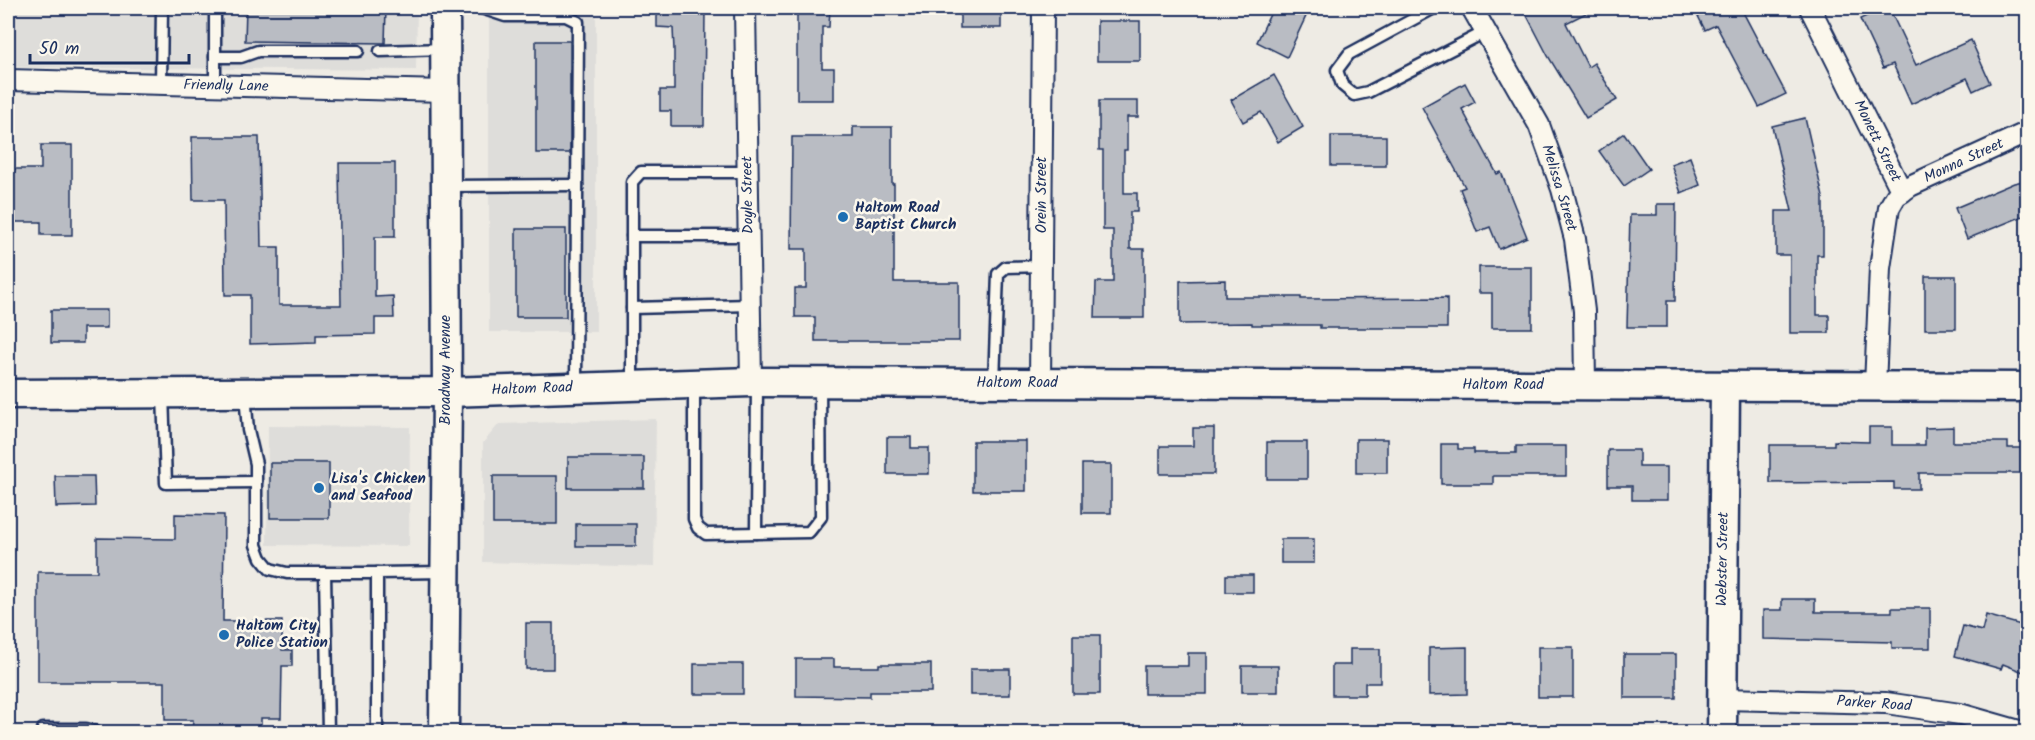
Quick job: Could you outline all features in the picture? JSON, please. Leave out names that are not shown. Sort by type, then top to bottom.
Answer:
[{"type":"main road","name":"Broadway Avenue","points":[[444,732],[447,392],[444,92],[446,8]]},
{"type":"main road","name":"Haltom Road","points":[[8,394],[447,392],[754,382],[2028,387]]},
{"type":"main road","name":"Webster Street","points":[[1722,732],[1725,386]]},
{"type":"street","name":"Doyle Street","points":[[745,8],[750,305],[754,382]]},
{"type":"street","name":"Orein Street","points":[[1040,383],[1043,8]]},
{"type":"street","name":"Melissa Street","points":[[1472,8],[1539,125],[1562,189],[1575,239],[1582,299],[1585,385]]},
{"type":"street","name":"Monett Street","points":[[1810,8],[1902,192],[1896,196],[1889,208],[1880,268],[1875,386]]},
{"type":"street","name":"Friendly Lane","points":[[8,80],[444,92]]},
{"type":"street","name":"Monna Street","points":[[1902,192],[1910,186],[2028,132]]},
{"type":"street","name":"Parker Road","points":[[1722,699],[1886,703],[1960,714],[2023,732]]},
{"type":"lane","points":[[161,84],[162,8]]},
{"type":"lane","points":[[214,8],[214,85]]},
{"type":"lane","points":[[481,8],[505,16],[566,16],[578,22],[576,387]]},
{"type":"lane","points":[[1434,8],[1349,54],[1337,70],[1342,85],[1354,95],[1368,92],[1485,32]]},
{"type":"lane","points":[[380,51],[445,49]]},
{"type":"lane","points":[[214,57],[241,57],[258,51],[358,51]]},
{"type":"lane","points":[[632,386],[632,182],[641,172],[748,172]]},
{"type":"lane","points":[[445,186],[577,185]]},
{"type":"lane","points":[[632,237],[749,236]]},
{"type":"lane","points":[[994,383],[998,274],[1006,267],[1041,266]]},
{"type":"lane","points":[[632,308],[750,305]]},
{"type":"lane","points":[[754,382],[756,533]]},
{"type":"lane","points":[[694,384],[694,519],[698,528],[706,534],[809,532],[821,517],[819,382]]},
{"type":"lane","points":[[163,393],[166,483],[256,482]]},
{"type":"lane","points":[[245,393],[248,430],[256,464],[256,544],[261,558],[270,569],[287,573],[446,572]]},
{"type":"lane","points":[[326,573],[328,732]]},
{"type":"lane","points":[[377,573],[377,732]]},
{"type":"lane","points":[[43,729],[86,729],[96,732]]},
{"type":"shaded area","points":[[8,8],[417,8],[416,70],[8,67]]},
{"type":"shaded area","points":[[489,8],[596,8],[596,332],[489,332]]},
{"type":"shaded area","points":[[656,419],[654,567],[483,562],[483,443],[499,424]]},
{"type":"shaded area","points":[[268,426],[410,427],[409,546],[267,545]]},
{"type":"building","points":[[246,8],[386,8],[385,43],[245,41]]},
{"type":"building","points":[[657,8],[705,8],[704,126],[671,126],[671,111],[660,111],[660,90],[674,90],[674,50],[673,28],[657,27]]},
{"type":"building","points":[[797,8],[830,8],[829,27],[822,27],[822,68],[834,68],[834,100],[797,100]]},
{"type":"building","points":[[960,8],[1001,8],[1001,28],[960,28]]},
{"type":"building","points":[[1273,8],[1294,8],[1307,14],[1287,57],[1257,42]]},
{"type":"building","points":[[1523,8],[1596,8],[1566,23],[1588,67],[1594,63],[1617,100],[1586,118],[1548,56]]},
{"type":"building","points":[[1694,8],[1752,8],[1743,12],[1786,94],[1759,107],[1716,25],[1705,30]]},
{"type":"building","points":[[1889,8],[1916,65],[1971,40],[1990,83],[1973,91],[1967,78],[1911,104],[1893,64],[1883,68],[1860,19]]},
{"type":"building","points":[[1097,21],[1140,21],[1140,61],[1097,61]]},
{"type":"building","points":[[536,41],[570,41],[570,153],[536,153]]},
{"type":"building","points":[[1274,75],[1303,127],[1278,142],[1261,112],[1243,122],[1231,100]]},
{"type":"building","points":[[1465,83],[1475,102],[1462,109],[1497,174],[1501,172],[1527,237],[1499,249],[1490,227],[1477,232],[1460,189],[1465,187],[1422,107]]},
{"type":"building","points":[[1099,101],[1138,101],[1138,117],[1127,117],[1124,193],[1137,193],[1137,212],[1130,212],[1130,249],[1144,249],[1144,318],[1095,318],[1096,282],[1113,282],[1113,230],[1103,230],[1103,150],[1099,150]]},
{"type":"building","points":[[1805,118],[1823,197],[1823,255],[1817,255],[1817,315],[1829,315],[1829,333],[1790,333],[1790,255],[1776,255],[1776,211],[1792,211],[1772,126]]},
{"type":"building","name":"Haltom Road Baptist Church","points":[[853,127],[892,127],[894,282],[959,282],[959,341],[815,341],[815,317],[795,317],[795,288],[806,288],[806,249],[791,249],[792,137],[853,137]]},
{"type":"building","points":[[1624,133],[1649,169],[1624,186],[1599,151]]},
{"type":"building","points":[[1331,136],[1386,136],[1386,166],[1331,166]]},
{"type":"building","points":[[192,137],[259,137],[261,247],[279,247],[279,305],[341,305],[339,163],[395,163],[395,237],[375,237],[375,297],[393,296],[394,318],[375,318],[375,334],[316,335],[316,342],[250,344],[250,295],[225,295],[224,200],[193,200]]},
{"type":"building","points":[[41,145],[72,145],[72,235],[41,235],[41,222],[8,222],[8,169],[41,169]]},
{"type":"building","points":[[1690,157],[1700,185],[1681,193],[1671,164]]},
{"type":"building","points":[[2028,180],[2028,214],[1967,239],[1955,208],[2014,183]]},
{"type":"building","points":[[1657,204],[1676,204],[1675,301],[1667,301],[1667,327],[1627,327],[1630,215],[1657,215]]},
{"type":"building","points":[[516,229],[566,229],[566,317],[516,317]]},
{"type":"building","points":[[1479,267],[1532,267],[1532,328],[1492,328],[1492,293],[1479,293]]},
{"type":"building","points":[[1925,276],[1956,276],[1956,329],[1925,329]]},
{"type":"building","points":[[1225,280],[1225,297],[1447,298],[1447,328],[1320,328],[1320,325],[1252,325],[1252,323],[1180,324],[1180,281]]},
{"type":"building","points":[[51,310],[107,310],[107,328],[83,328],[83,343],[51,343]]},
{"type":"building","points":[[1869,427],[1892,427],[1892,445],[1925,445],[1925,428],[1953,427],[1953,442],[2008,442],[2008,448],[2028,448],[2028,473],[1919,473],[1919,489],[1894,489],[1894,482],[1770,483],[1770,445],[1834,445],[1834,441],[1869,442]]},
{"type":"building","points":[[1193,428],[1214,428],[1214,474],[1160,474],[1160,446],[1193,446]]},
{"type":"building","points":[[887,437],[911,437],[911,448],[929,448],[929,474],[887,474]]},
{"type":"building","points":[[1356,439],[1387,439],[1387,473],[1356,473]]},
{"type":"building","points":[[973,441],[1026,441],[1026,491],[973,491]]},
{"type":"building","points":[[1267,442],[1307,442],[1307,479],[1267,479]]},
{"type":"building","points":[[1441,444],[1458,444],[1458,449],[1474,449],[1474,453],[1516,453],[1516,446],[1566,446],[1566,476],[1493,476],[1493,484],[1441,484]]},
{"type":"building","points":[[1608,450],[1639,450],[1639,467],[1667,467],[1667,500],[1632,500],[1632,486],[1608,486]]},
{"type":"building","points":[[568,457],[644,457],[644,488],[568,488]]},
{"type":"building","points":[[270,463],[329,463],[329,518],[270,518]]},
{"type":"building","points":[[1082,464],[1111,464],[1111,513],[1082,513]]},
{"type":"building","points":[[55,476],[94,476],[95,506],[56,507]]},
{"type":"building","points":[[493,476],[557,476],[557,524],[493,524]]},
{"type":"building","points":[[175,514],[224,515],[223,621],[282,621],[282,650],[292,650],[292,666],[282,666],[281,718],[261,718],[261,732],[192,732],[193,720],[165,720],[165,682],[38,682],[38,572],[97,572],[97,538],[175,539]]},
{"type":"building","points":[[576,524],[636,524],[636,546],[576,546]]},
{"type":"building","points":[[1281,539],[1314,539],[1314,563],[1281,563]]},
{"type":"building","points":[[1226,575],[1253,575],[1253,592],[1226,592]]},
{"type":"building","points":[[1782,599],[1815,599],[1815,612],[1892,612],[1892,608],[1930,608],[1930,648],[1892,648],[1892,642],[1763,639],[1763,610],[1782,610]]},
{"type":"building","points":[[1986,615],[2028,627],[2028,674],[2003,664],[2001,669],[1955,656],[1963,626],[1982,631]]},
{"type":"building","points":[[526,623],[553,623],[553,669],[526,669]]},
{"type":"building","points":[[1073,635],[1100,635],[1100,694],[1073,694]]},
{"type":"building","points":[[1467,647],[1467,694],[1429,695],[1429,648]]},
{"type":"building","points":[[1538,647],[1573,647],[1573,697],[1538,697]]},
{"type":"building","points":[[1350,649],[1380,649],[1380,683],[1365,683],[1365,695],[1332,695],[1332,665],[1350,665]]},
{"type":"building","points":[[1188,653],[1207,653],[1207,694],[1144,694],[1144,666],[1188,666]]},
{"type":"building","points":[[1624,654],[1676,654],[1676,698],[1624,698]]},
{"type":"building","points":[[796,659],[834,659],[834,667],[931,664],[931,692],[870,692],[870,697],[796,696]]},
{"type":"building","points":[[694,664],[743,664],[743,694],[694,694]]},
{"type":"building","points":[[1242,666],[1278,666],[1278,692],[1242,692]]},
{"type":"building","points":[[970,669],[1010,669],[1010,695],[970,695]]},
{"type":"place","name":"Haltom Road Baptist Church","points":[[843,217]]},
{"type":"place","name":"Lisa's Chicken and Seafood","points":[[319,488]]},
{"type":"place","name":"Haltom City Police Station","points":[[224,635]]}]
